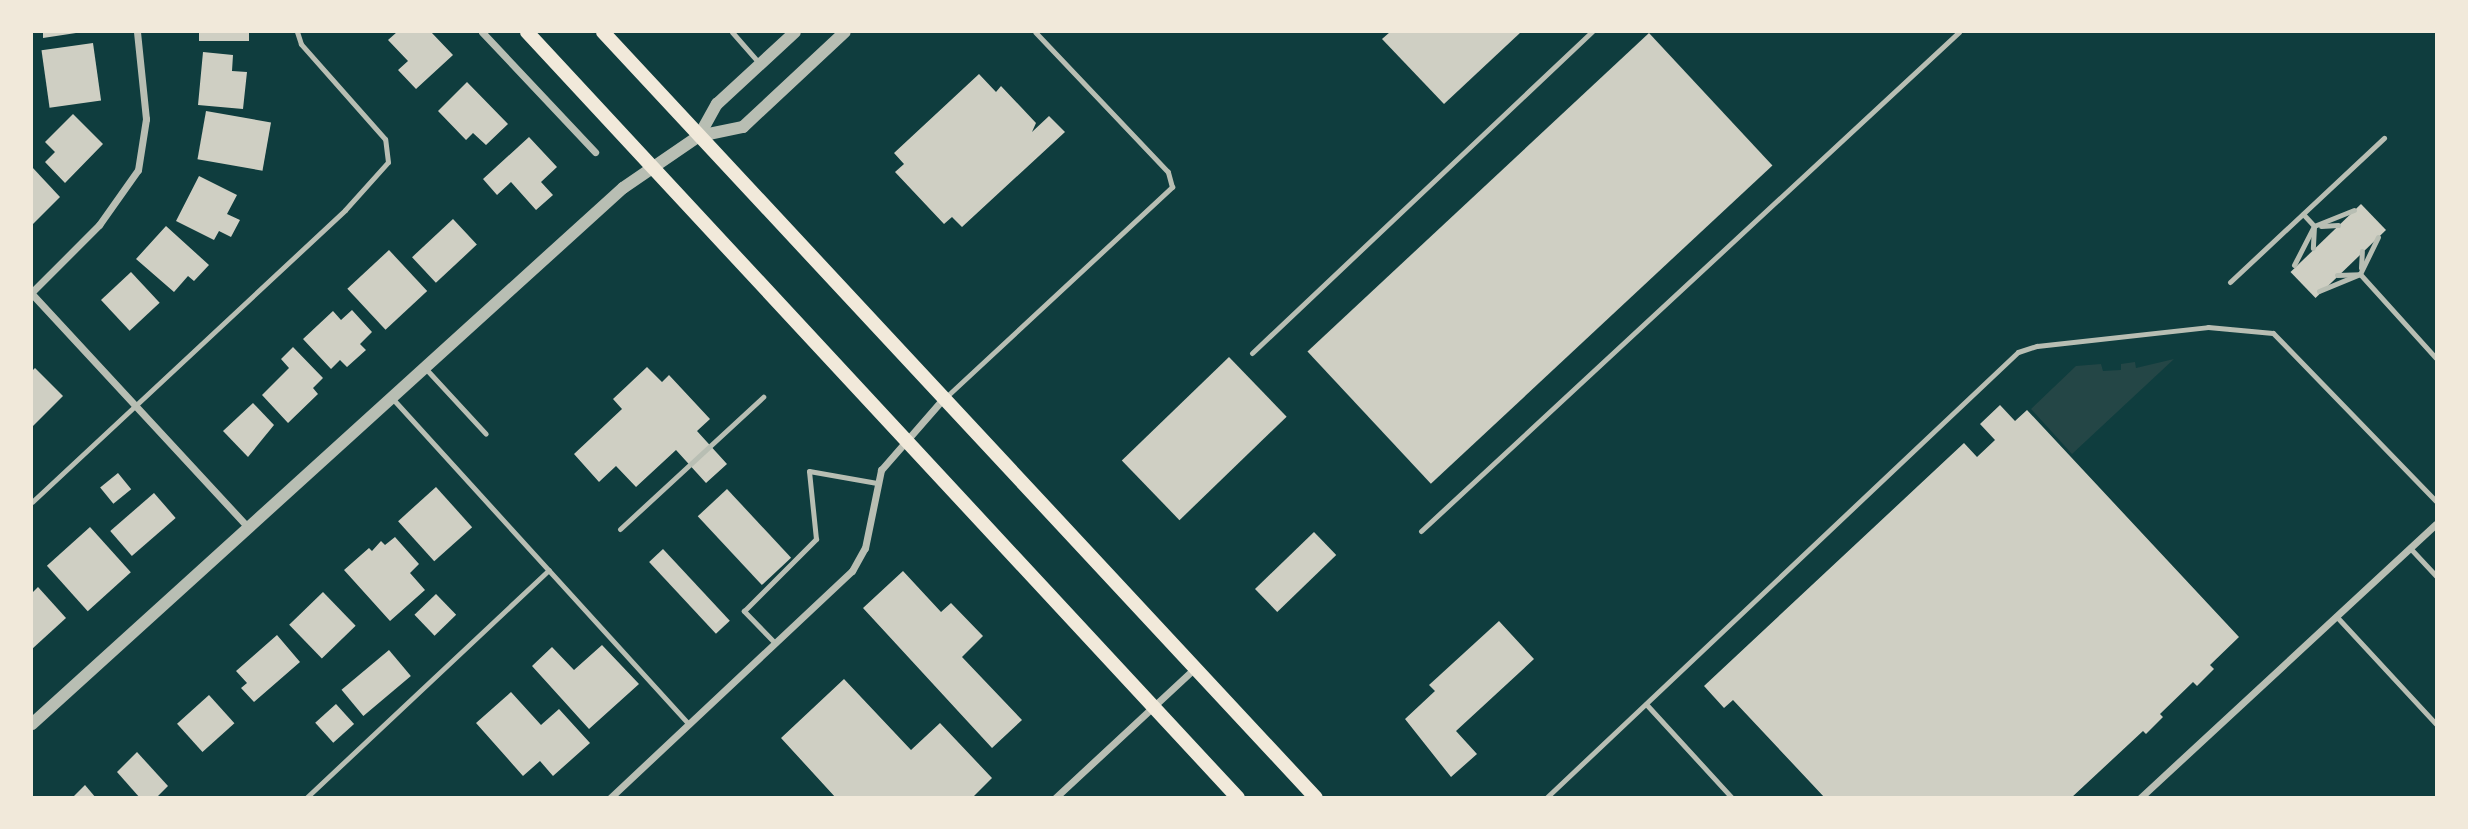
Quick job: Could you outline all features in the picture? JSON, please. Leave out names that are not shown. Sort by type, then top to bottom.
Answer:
[{"type":"main road","points":[[527,32],[1238,797]]},
{"type":"main road","points":[[603,32],[1316,797]]},
{"type":"street","points":[[137,32],[146,119],[138,170],[99,225],[32,293],[135,408],[246,525]]},
{"type":"street","points":[[482,32],[594,152]]},
{"type":"street","points":[[699,136],[717,104],[795,32]]},
{"type":"street","points":[[32,724],[246,525],[623,188],[699,136],[743,127],[845,32]]},
{"type":"street","points":[[610,797],[852,571],[865,548],[881,471],[943,399]]},
{"type":"street","points":[[2140,797],[2437,524]]},
{"type":"street","points":[[1055,797],[1195,668]]},
{"type":"lane","points":[[32,502],[345,210],[387,162],[385,139],[301,44],[297,32]]},
{"type":"lane","points":[[732,32],[760,64]]},
{"type":"lane","points":[[943,399],[1172,187],[1168,172],[1035,32]]},
{"type":"lane","points":[[1252,353],[1592,32]]},
{"type":"lane","points":[[1421,531],[1959,32]]},
{"type":"lane","points":[[2230,282],[2384,138]]},
{"type":"lane","points":[[2294,265],[2314,226],[2354,210]]},
{"type":"lane","points":[[2303,214],[2314,226],[2313,248]]},
{"type":"lane","points":[[2314,226],[2338,225]]},
{"type":"lane","points":[[2319,291],[2360,274],[2378,237]]},
{"type":"lane","points":[[2362,251],[2360,274],[2437,358]]},
{"type":"lane","points":[[2337,275],[2360,274]]},
{"type":"lane","points":[[1546,797],[2018,352],[2037,346],[2208,327],[2273,333],[2437,501]]},
{"type":"lane","points":[[424,366],[486,434]]},
{"type":"lane","points":[[390,397],[689,724]]},
{"type":"lane","points":[[620,529],[763,397]]},
{"type":"lane","points":[[775,643],[744,611],[816,539],[808,471],[877,483]]},
{"type":"lane","points":[[2410,548],[2437,576]]},
{"type":"lane","points":[[306,797],[549,570]]},
{"type":"lane","points":[[2336,616],[2437,724]]},
{"type":"lane","points":[[1646,704],[1732,797]]},
{"type":"shaded area","points":[[2174,359],[2072,454],[2031,409],[2076,366],[2101,364],[2103,371],[2121,370],[2121,364],[2135,362],[2136,368]]},
{"type":"building","points":[[43,32],[76,32],[76,33],[43,38]]},
{"type":"building","points":[[199,32],[249,32],[249,41],[199,41]]},
{"type":"building","points":[[397,32],[431,32],[453,55],[416,89],[398,70],[408,61],[388,40]]},
{"type":"building","points":[[1390,32],[1521,32],[1444,104],[1382,39]]},
{"type":"building","points":[[1649,33],[1772,165],[1431,484],[1307,351]]},
{"type":"building","points":[[93,43],[101,100],[50,108],[42,50]]},
{"type":"building","points":[[203,52],[233,55],[232,71],[247,72],[243,109],[198,105]]},
{"type":"building","points":[[979,74],[996,92],[1001,86],[1036,123],[1032,132],[1049,116],[1065,132],[962,227],[952,217],[944,224],[895,172],[904,164],[894,153]]},
{"type":"building","points":[[467,82],[508,124],[486,145],[473,133],[466,140],[438,111]]},
{"type":"building","points":[[206,111],[271,122],[262,171],[197,159]]},
{"type":"building","points":[[73,114],[103,144],[65,183],[45,162],[55,152],[45,142]]},
{"type":"building","points":[[529,137],[557,167],[541,182],[553,195],[536,210],[511,182],[497,195],[483,179]]},
{"type":"building","points":[[32,167],[60,197],[32,225]]},
{"type":"building","points":[[199,176],[237,195],[227,214],[240,220],[231,237],[219,231],[214,240],[176,221]]},
{"type":"building","points":[[2361,204],[2386,230],[2316,298],[2291,272]]},
{"type":"building","points":[[453,219],[477,245],[436,283],[412,257]]},
{"type":"building","points":[[166,226],[209,265],[194,281],[188,276],[174,292],[136,259]]},
{"type":"building","points":[[389,250],[427,291],[386,330],[347,289]]},
{"type":"building","points":[[131,272],[160,303],[130,331],[101,300]]},
{"type":"building","points":[[352,310],[372,332],[360,344],[366,350],[347,367],[340,360],[331,369],[303,339],[333,311],[341,320]]},
{"type":"building","points":[[293,347],[323,378],[313,388],[318,394],[288,423],[262,395],[289,368],[281,359]]},
{"type":"building","points":[[1229,357],[1287,417],[1179,520],[1122,461]]},
{"type":"building","points":[[647,367],[662,382],[669,375],[710,419],[697,431],[727,464],[706,483],[676,450],[636,487],[616,466],[599,482],[574,454],[622,409],[613,399]]},
{"type":"building","points":[[35,368],[63,396],[32,427],[32,371]]},
{"type":"building","points":[[253,403],[274,425],[248,457],[223,431]]},
{"type":"building","points":[[2000,405],[2015,421],[2027,410],[2239,637],[2210,665],[2214,669],[2197,686],[2193,682],[2160,714],[2163,717],[2146,734],[2143,731],[2071,798],[1825,798],[1733,700],[1724,708],[1704,686],[1964,443],[1977,457],[1995,440],[1980,424]]},
{"type":"building","points":[[118,473],[131,489],[113,504],[100,487]]},
{"type":"building","points":[[436,487],[472,527],[434,561],[398,521]]},
{"type":"building","points":[[727,489],[791,558],[762,585],[698,516]]},
{"type":"building","points":[[154,493],[176,518],[132,556],[110,531]]},
{"type":"building","points":[[90,527],[131,572],[88,611],[47,566]]},
{"type":"building","points":[[1314,532],[1336,555],[1277,612],[1255,589]]},
{"type":"building","points":[[395,537],[419,564],[410,573],[425,590],[390,621],[344,570],[369,548],[372,551],[381,541],[385,545]]},
{"type":"building","points":[[663,549],[730,621],[716,634],[649,562]]},
{"type":"building","points":[[903,571],[941,612],[951,603],[983,636],[962,657],[1022,720],[992,748],[863,608]]},
{"type":"building","points":[[38,587],[66,618],[32,649],[32,593]]},
{"type":"building","points":[[323,592],[356,626],[322,658],[289,625]]},
{"type":"building","points":[[436,594],[456,615],[435,636],[414,615]]},
{"type":"building","points":[[1499,621],[1534,659],[1456,731],[1477,754],[1451,777],[1405,719],[1435,691],[1429,685]]},
{"type":"building","points":[[277,635],[300,662],[254,702],[241,688],[247,683],[236,671]]},
{"type":"building","points":[[602,645],[639,684],[589,729],[532,666],[552,647],[574,670]]},
{"type":"building","points":[[389,650],[411,676],[363,716],[342,690]]},
{"type":"building","points":[[844,679],[911,750],[940,723],[992,778],[972,798],[836,798],[781,738]]},
{"type":"building","points":[[511,692],[541,725],[559,709],[590,743],[553,776],[540,761],[523,776],[476,723]]},
{"type":"building","points":[[209,695],[234,723],[202,752],[177,724]]},
{"type":"building","points":[[336,704],[354,724],[333,743],[315,723]]},
{"type":"building","points":[[137,752],[168,786],[156,798],[140,798],[117,772]]},
{"type":"building","points":[[85,785],[96,798],[72,798]]}]
